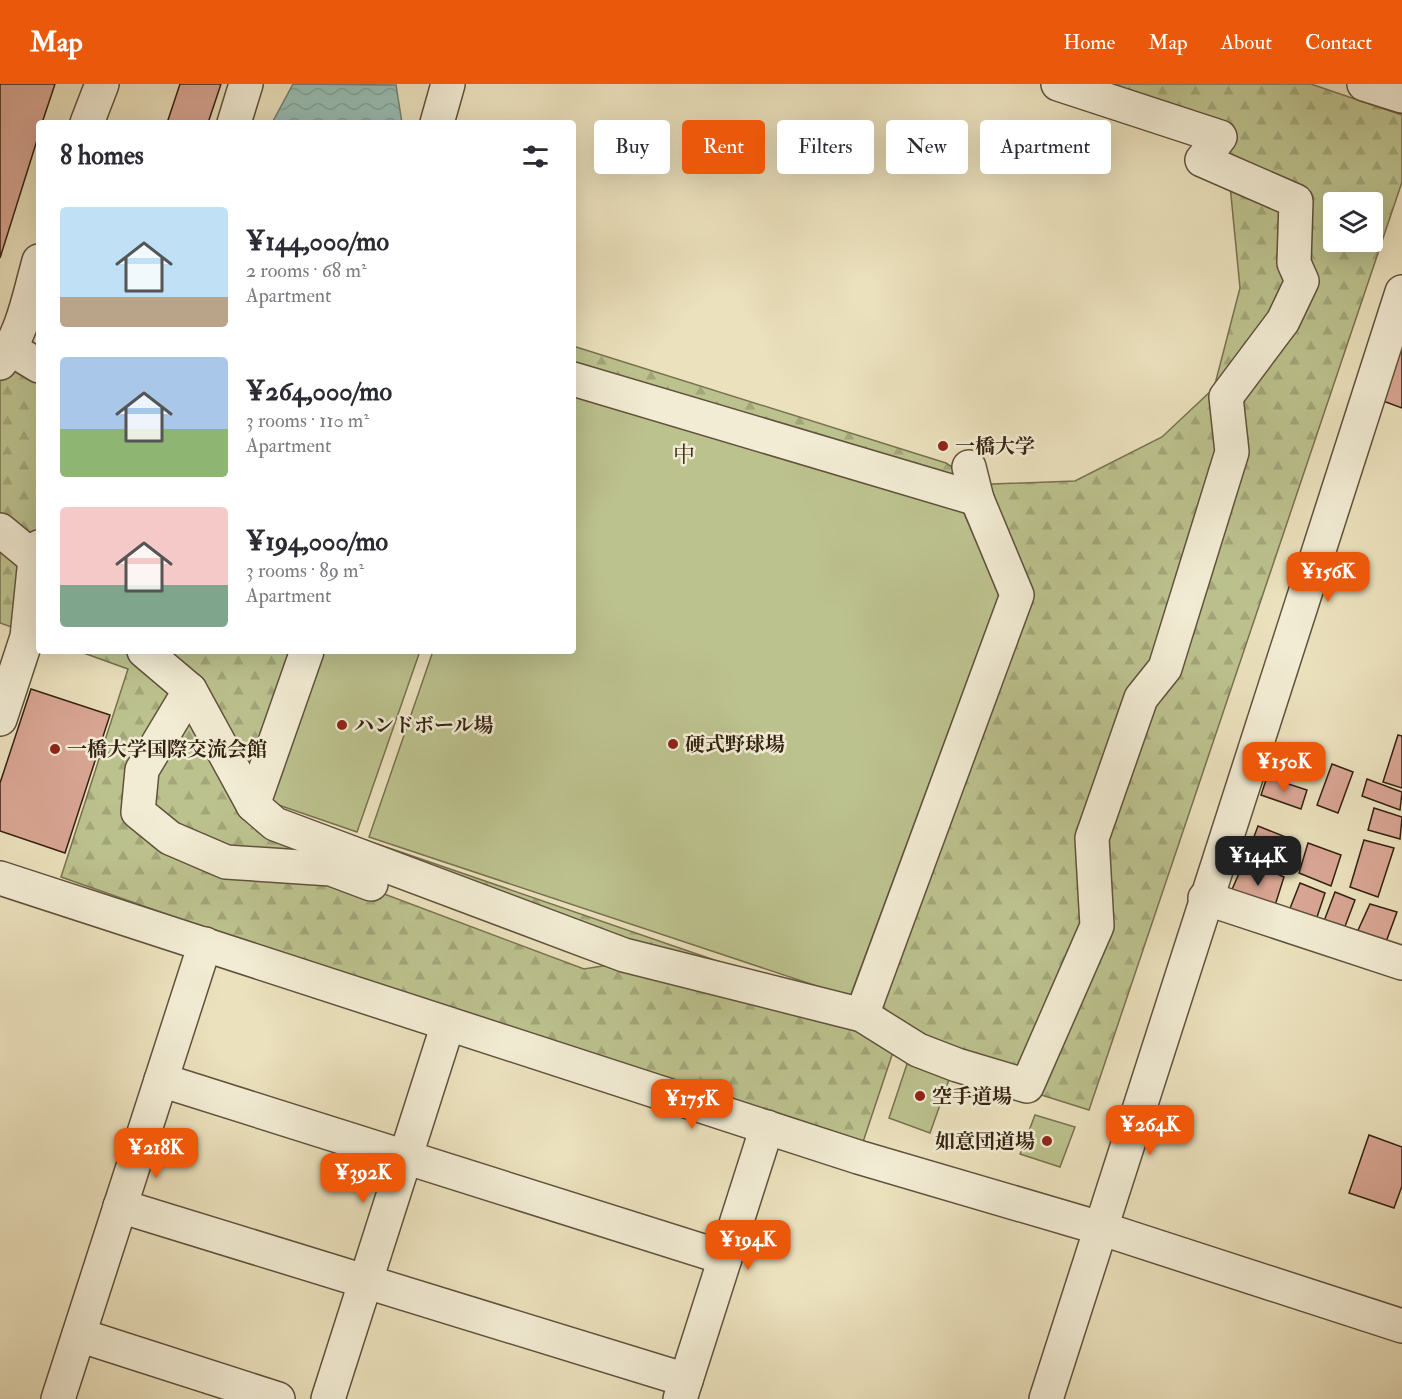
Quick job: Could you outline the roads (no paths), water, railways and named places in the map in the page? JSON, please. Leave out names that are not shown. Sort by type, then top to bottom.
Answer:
[{"type":"street","points":[[88,120],[102,84]]},
{"type":"street","points":[[235,120],[246,84]]},
{"type":"street","points":[[438,120],[448,84]]},
{"type":"street","points":[[148,654],[190,690],[253,805],[275,824],[624,955],[862,1015],[918,1050],[957,1065],[1027,1086],[1097,926],[1092,838],[1141,698],[1165,668],[1229,463],[1232,452],[1226,397],[1283,321],[1302,282],[1293,263],[1296,201],[1202,160],[1220,137],[1058,84]]},
{"type":"street","points":[[1364,84],[1402,96]]},
{"type":"street","points":[[36,272],[24,317],[5,356],[36,365]]},
{"type":"street","points":[[1046,1399],[1402,292]]},
{"type":"street","points":[[576,380],[978,499]]},
{"type":"street","points":[[862,1015],[1017,595],[978,499],[969,467]]},
{"type":"street","points":[[0,530],[36,556]]},
{"type":"street","points":[[3,701],[27,637],[36,572]]},
{"type":"street","points":[[253,805],[306,654]]},
{"type":"street","points":[[190,690],[142,770],[138,812],[170,838],[226,862],[331,869],[585,961],[624,955]]},
{"type":"street","points":[[0,878],[767,1127],[1100,1228],[1402,1326]]},
{"type":"street","points":[[1206,898],[1402,963]]},
{"type":"street","points":[[58,1399],[205,944]]},
{"type":"street","points":[[328,1399],[447,1024]]},
{"type":"street","points":[[161,1080],[725,1258]]},
{"type":"street","points":[[120,1206],[365,1281],[683,1390],[767,1127]]},
{"type":"street","points":[[79,1335],[278,1399]]},
{"type":"water","points":[[293,84],[396,85],[402,120],[274,120]]},
{"type":"place","name":"一橋大学","points":[[943,446]]},
{"type":"place","name":"ハンドボール場","points":[[342,725]]},
{"type":"place","name":"硬式野球場","points":[[673,744]]},
{"type":"place","name":"一橋大学国際交流会館","points":[[55,749]]},
{"type":"place","name":"空手道場","points":[[920,1096]]},
{"type":"place","name":"如意団道場","points":[[1047,1141]]},
{"type":"district","name":"中","points":[[684,455]]}]
